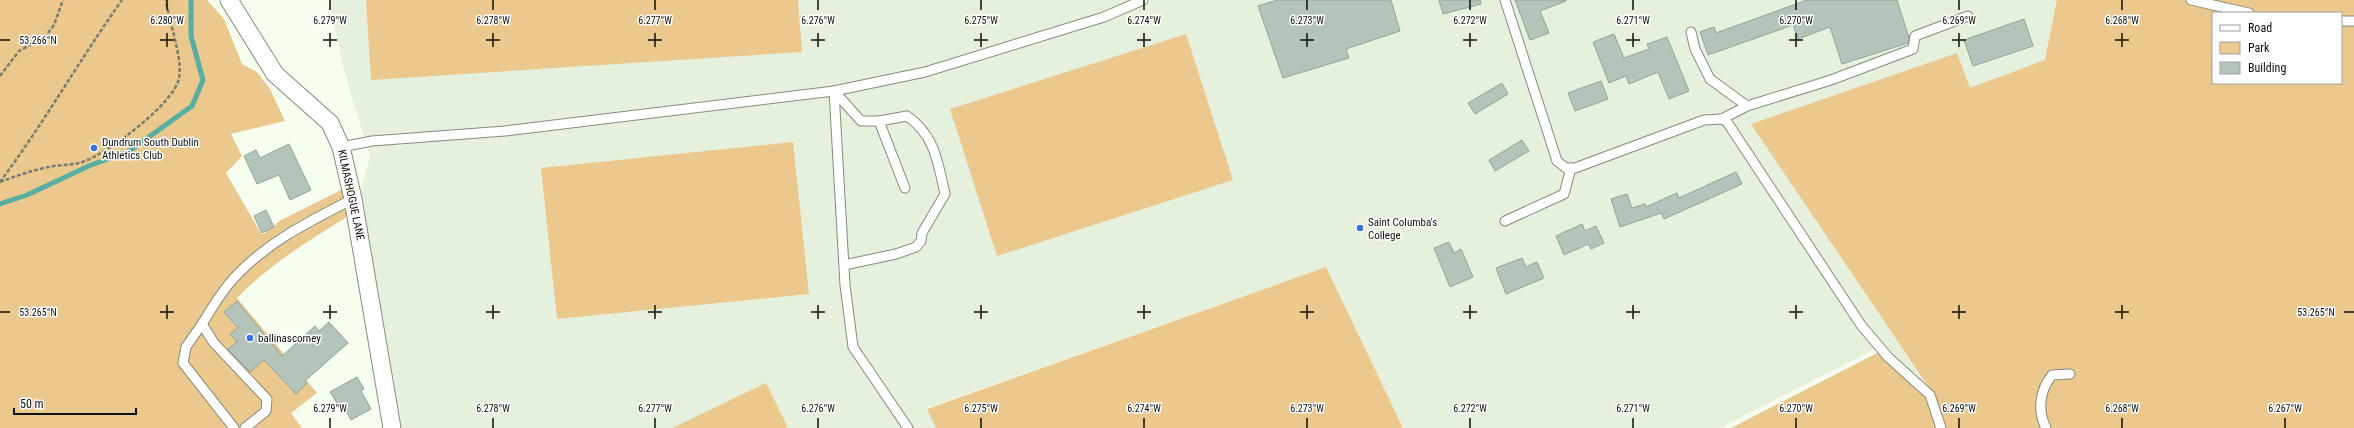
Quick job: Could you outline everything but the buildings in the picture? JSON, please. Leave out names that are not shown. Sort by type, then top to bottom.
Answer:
[{"type":"street","name":"KILMASHOGUE LANE","points":[[229,0],[275,74],[330,123],[341,148],[353,199],[392,428]]},
{"type":"lane","points":[[341,148],[372,141],[505,131],[834,92],[932,70],[1104,16],[1143,0]]},
{"type":"lane","points":[[1505,0],[1557,161],[1566,168],[1575,168],[1704,120],[1722,119],[1747,106],[1830,80],[1913,49],[1915,36],[1968,16]]},
{"type":"lane","points":[[2191,0],[2245,12]]},
{"type":"lane","points":[[2342,21],[2354,21]]},
{"type":"lane","points":[[1691,32],[1695,49],[1710,79],[1747,106]]},
{"type":"lane","points":[[834,92],[861,121],[880,121],[907,116],[921,126],[937,157],[945,194],[922,232],[921,241],[916,247],[896,254],[844,265]]},
{"type":"lane","points":[[834,92],[844,265],[853,347],[908,428]]},
{"type":"lane","points":[[1722,119],[1727,122],[1861,325],[1888,357],[1930,395],[1941,428]]},
{"type":"lane","points":[[880,121],[905,188]]},
{"type":"lane","points":[[1505,221],[1564,194],[1570,168]]},
{"type":"lane","points":[[234,428],[183,363],[186,347],[230,283],[261,252],[282,237],[353,199]]},
{"type":"lane","points":[[202,324],[214,343],[267,399],[266,411],[245,428]]},
{"type":"lane","points":[[2046,428],[2040,404],[2044,385],[2052,375],[2070,374]]},
{"type":"path","points":[[0,76],[19,51],[45,37],[54,25],[63,0]]},
{"type":"path","points":[[0,182],[33,137],[50,107],[122,0]]},
{"type":"path","points":[[0,182],[51,166],[72,165],[86,161],[104,151],[152,114],[168,99],[177,86],[180,65],[169,24],[166,0]]},
{"type":"shaded area","name":"Saint Columba's College","points":[[329,0],[2354,0],[2354,421],[2181,428],[1918,428],[1879,347],[1720,428],[1403,428],[1326,267],[927,408],[936,428],[400,428],[361,189],[370,157],[343,67]]},
{"type":"green space","points":[[0,0],[207,0],[224,19],[242,64],[257,72],[270,89],[285,121],[231,134],[242,156],[226,173],[262,235],[281,220],[345,188],[350,215],[305,243],[277,263],[237,298],[317,393],[291,413],[302,428],[0,428]]},
{"type":"green space","points":[[366,0],[798,0],[802,52],[371,80]]},
{"type":"green space","points":[[2057,0],[2354,0],[2354,428],[1731,428],[1881,351],[1936,398],[1751,124],[1957,53],[1970,88],[2045,60]]},
{"type":"green space","points":[[1186,34],[1233,180],[997,256],[950,109]]},
{"type":"green space","points":[[793,142],[809,294],[557,319],[541,168]]},
{"type":"green space","points":[[1326,267],[1403,428],[936,428],[927,409]]},
{"type":"green space","points":[[766,383],[788,428],[672,428]]},
{"type":"waterway","points":[[0,204],[27,195],[91,165],[128,152],[192,106],[203,80],[191,36],[191,0]]},
{"type":"place","name":"Dundrum South Dublin Athletics Club","points":[[94,148]]},
{"type":"place","name":"Saint Columba's College","points":[[1360,228]]},
{"type":"place","name":"ballinascorney","points":[[250,338]]}]
